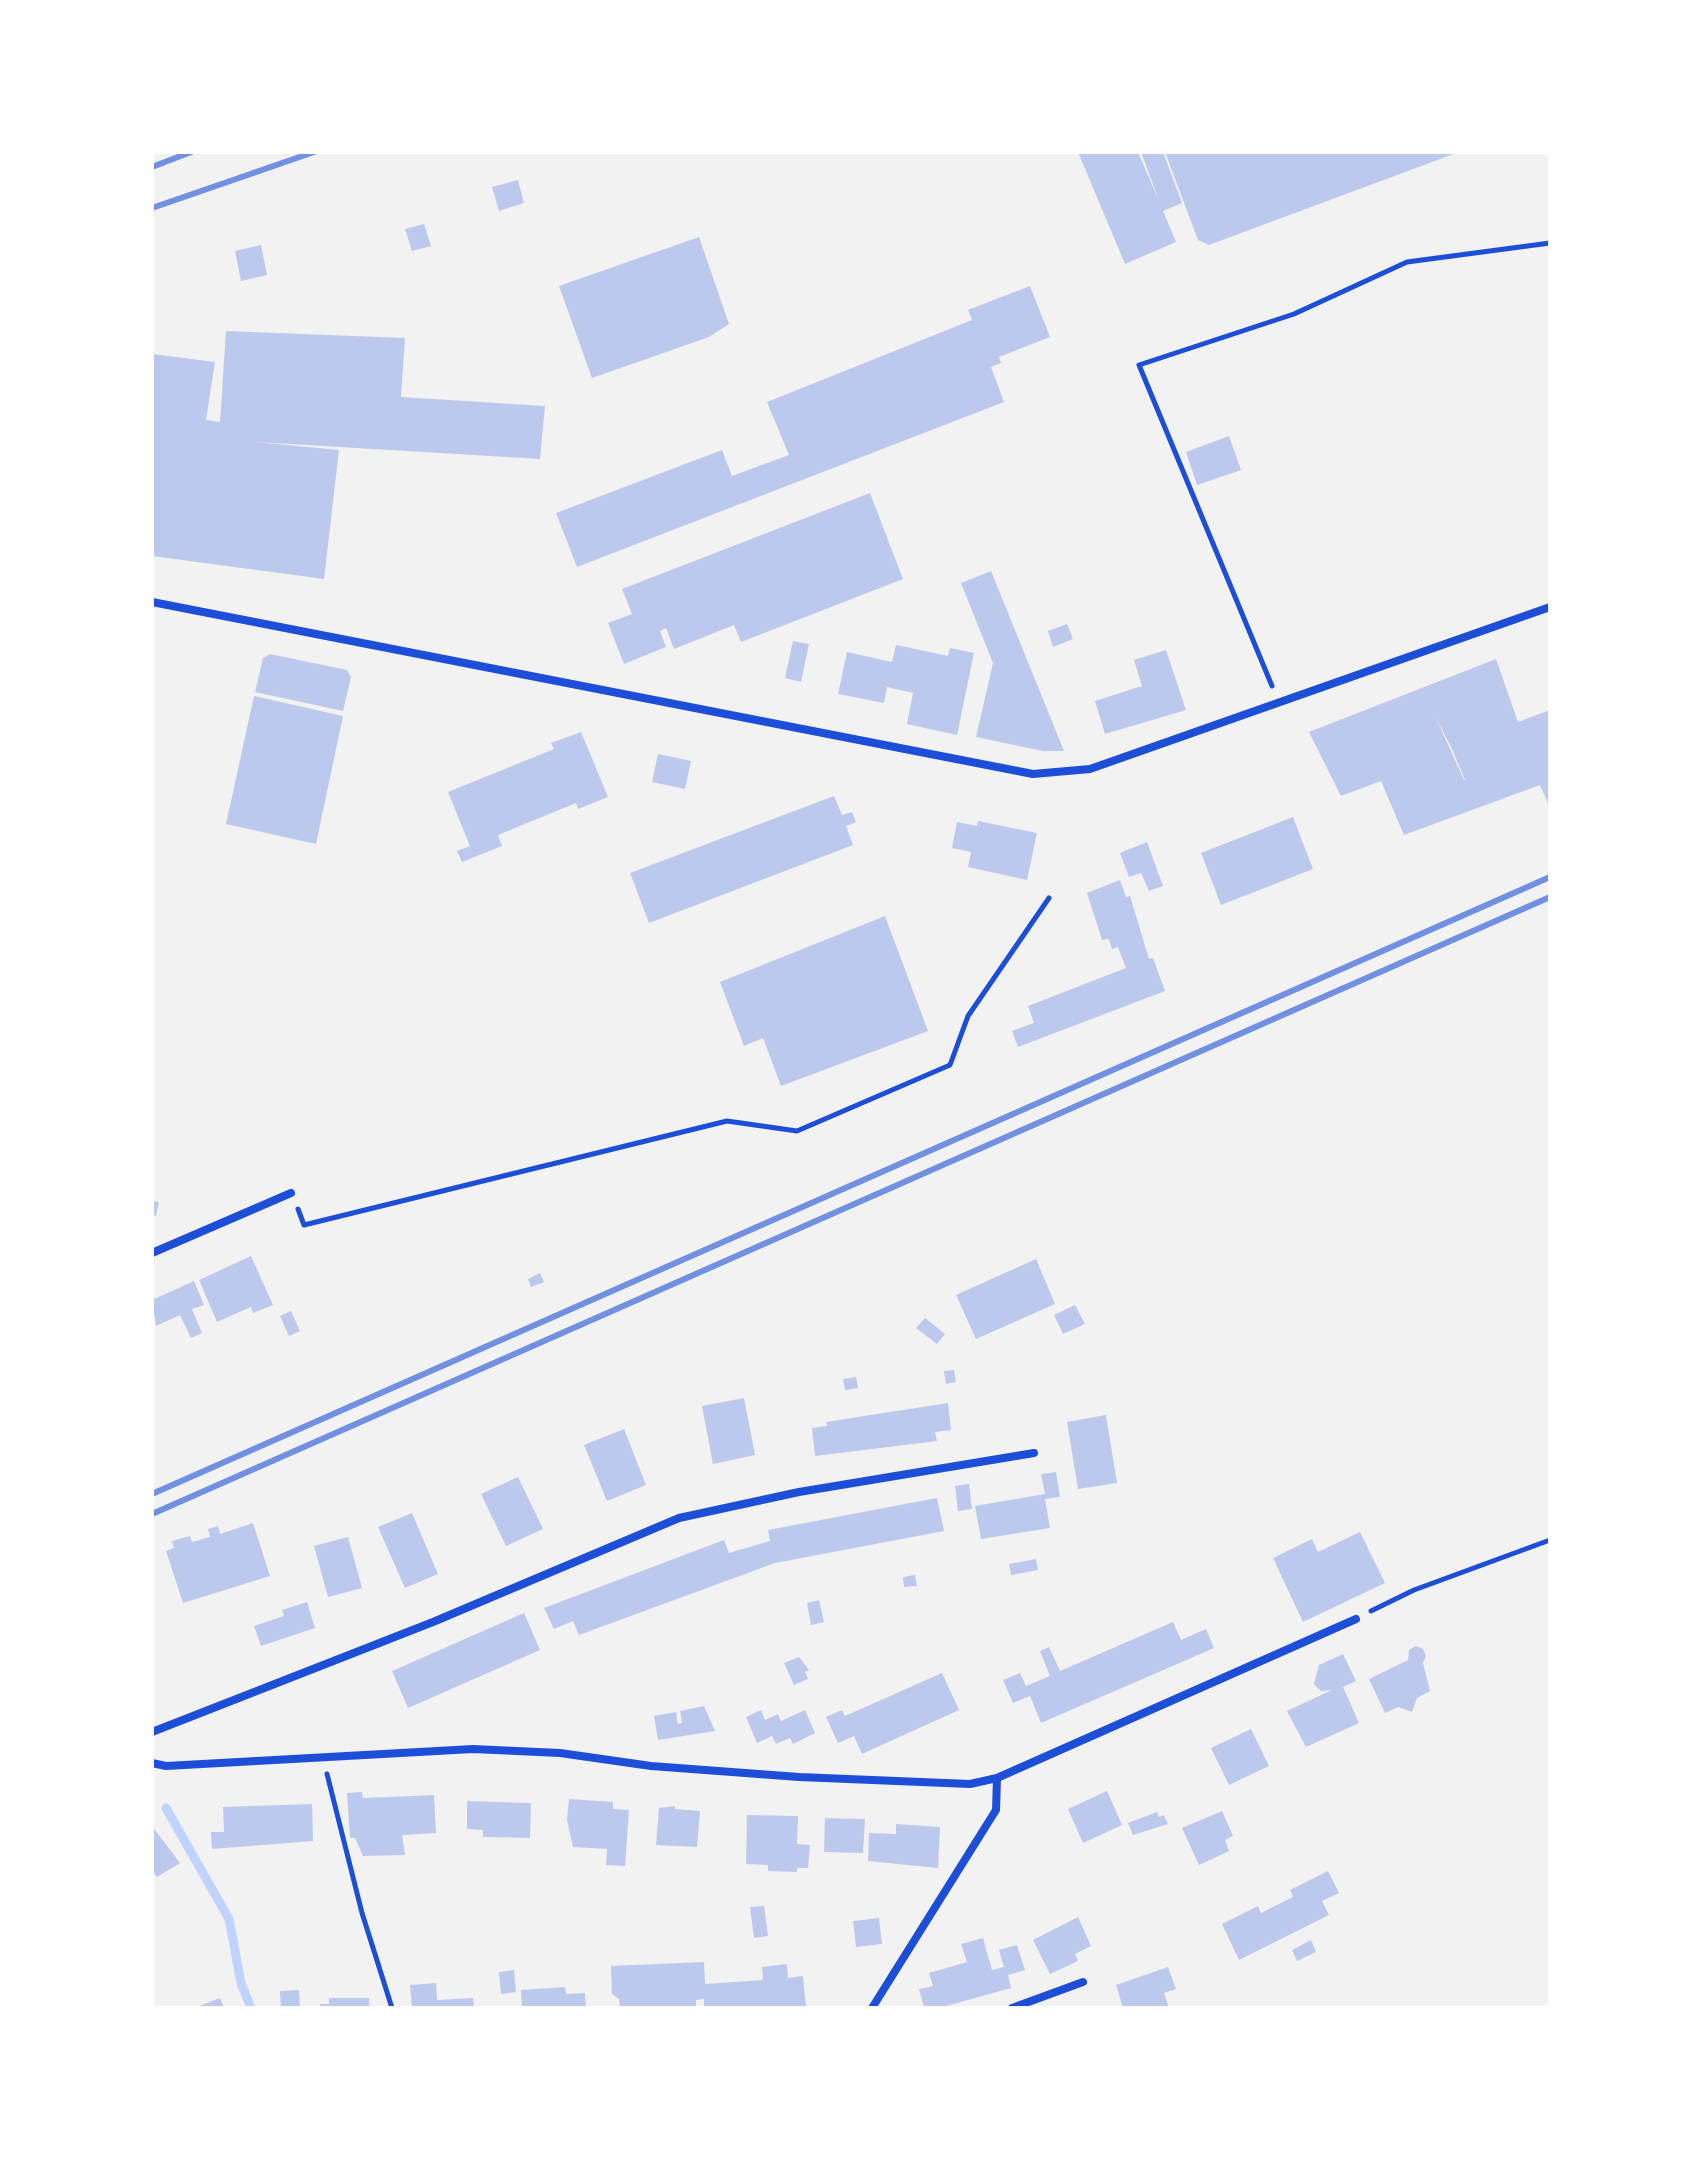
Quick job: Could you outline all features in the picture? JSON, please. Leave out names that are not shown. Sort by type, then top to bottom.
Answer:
[{"type":"street","points":[[152,602],[1033,774],[1090,769],[1279,705],[1550,607]]},
{"type":"street","points":[[152,1253],[291,1193]]},
{"type":"street","points":[[152,1732],[390,1640],[679,1518],[799,1492],[1034,1453]]},
{"type":"street","points":[[152,1763],[166,1766],[473,1749],[560,1753],[651,1766],[799,1777],[970,1784],[997,1778],[1356,1619]]},
{"type":"street","points":[[872,2008],[996,1810],[997,1778]]},
{"type":"street","points":[[1012,2008],[1083,1982]]},
{"type":"path","points":[[1279,705],[1139,365],[1294,314],[1407,262],[1550,243]]},
{"type":"path","points":[[291,1193],[304,1225],[727,1121],[797,1131],[950,1065],[968,1016],[1049,898]]},
{"type":"path","points":[[1356,1619],[1414,1590],[1550,1540]]},
{"type":"path","points":[[324,1758],[358,1898],[392,2008]]},
{"type":"building","points":[[1078,152],[1138,152],[1159,201],[1141,152],[1163,152],[1182,203],[1163,211],[1176,242],[1125,264]]},
{"type":"building","points":[[1165,152],[1459,152],[1209,245],[1198,240]]},
{"type":"building","points":[[518,180],[524,203],[499,211],[492,187]]},
{"type":"building","points":[[424,224],[431,246],[412,251],[405,229]]},
{"type":"building","points":[[699,237],[729,324],[709,337],[592,378],[559,286]]},
{"type":"building","points":[[261,245],[267,275],[241,281],[235,251]]},
{"type":"building","points":[[1030,286],[1050,337],[999,357],[1001,363],[991,367],[1004,402],[577,567],[556,513],[722,450],[732,476],[789,455],[767,402],[972,320],[968,310]]},
{"type":"building","points":[[226,331],[405,338],[401,397],[545,406],[540,459],[256,442],[339,450],[324,579],[152,556],[152,354],[215,362],[206,420],[220,422]]},
{"type":"building","points":[[1229,436],[1241,470],[1197,485],[1186,452]]},
{"type":"building","points":[[870,493],[903,579],[741,642],[734,625],[674,649],[666,628],[660,631],[666,647],[624,664],[608,623],[632,614],[622,589]]},
{"type":"building","points":[[991,571],[1064,751],[1043,751],[976,737],[993,663],[961,583]]},
{"type":"building","points":[[1067,624],[1073,639],[1053,647],[1048,631]]},
{"type":"building","points":[[793,641],[809,644],[801,682],[785,678]]},
{"type":"building","points":[[896,645],[948,656],[950,648],[974,653],[957,735],[907,724],[913,693],[887,687],[884,703],[838,694],[847,652],[892,662]]},
{"type":"building","points":[[1166,650],[1186,710],[1105,734],[1095,701],[1142,686],[1134,660]]},
{"type":"building","points":[[270,654],[347,670],[351,677],[343,711],[255,692],[263,658]]},
{"type":"building","points":[[1496,659],[1518,722],[1550,710],[1550,808],[1540,785],[1404,835],[1381,781],[1341,796],[1309,732]],"holes":[[[1436,718],[1452,749],[1465,780]]]},
{"type":"building","points":[[254,696],[343,716],[316,844],[226,824]]},
{"type":"building","points":[[581,732],[608,797],[578,809],[576,803],[498,835],[502,846],[462,862],[457,851],[470,846],[448,792],[554,749],[551,743]]},
{"type":"building","points":[[658,754],[691,761],[685,789],[652,782]]},
{"type":"building","points":[[834,796],[842,815],[852,812],[856,822],[846,826],[853,845],[649,923],[630,873]]},
{"type":"building","points":[[1293,817],[1313,869],[1221,905],[1201,853]]},
{"type":"building","points":[[978,821],[1037,833],[1027,880],[968,867],[971,852],[952,848],[957,822],[977,826]]},
{"type":"building","points":[[1147,842],[1163,886],[1149,891],[1141,873],[1129,877],[1120,853]]},
{"type":"building","points":[[1120,880],[1126,897],[1130,896],[1149,959],[1153,958],[1165,991],[1018,1047],[1012,1031],[1034,1023],[1028,1006],[1126,968],[1118,947],[1112,949],[1109,939],[1102,940],[1087,893]]},
{"type":"building","points":[[885,916],[928,1031],[781,1086],[763,1038],[744,1046],[720,982]]},
{"type":"building","points":[[152,1201],[159,1202],[156,1216],[152,1215]]},
{"type":"building","points":[[251,1256],[273,1305],[253,1313],[251,1307],[217,1322],[199,1280]]},
{"type":"building","points":[[1036,1259],[1055,1304],[976,1339],[956,1295]]},
{"type":"building","points":[[540,1273],[544,1282],[531,1287],[528,1279]]},
{"type":"building","points":[[194,1281],[204,1305],[192,1309],[202,1333],[191,1338],[180,1315],[156,1326],[152,1300]]},
{"type":"building","points":[[1075,1305],[1085,1324],[1063,1334],[1054,1315]]},
{"type":"building","points":[[291,1311],[300,1331],[289,1336],[280,1316]]},
{"type":"building","points":[[925,1318],[945,1334],[937,1344],[916,1328]]},
{"type":"building","points":[[954,1370],[956,1382],[946,1384],[944,1371]]},
{"type":"building","points":[[856,1377],[858,1388],[845,1390],[843,1379]]},
{"type":"building","points":[[744,1398],[755,1455],[713,1464],[702,1406]]},
{"type":"building","points":[[948,1403],[951,1430],[935,1432],[937,1441],[815,1456],[812,1428],[827,1426],[826,1422]]},
{"type":"building","points":[[1106,1415],[1117,1483],[1078,1489],[1067,1422]]},
{"type":"building","points":[[624,1429],[646,1485],[607,1501],[584,1445]]},
{"type":"building","points":[[1056,1472],[1060,1497],[1045,1499],[1050,1528],[981,1539],[975,1506],[1045,1494],[1041,1474]]},
{"type":"building","points":[[518,1477],[543,1529],[506,1546],[481,1494]]},
{"type":"building","points":[[969,1484],[972,1509],[958,1511],[955,1486]]},
{"type":"building","points":[[937,1498],[944,1531],[775,1563],[579,1635],[573,1621],[554,1629],[544,1608],[724,1540],[729,1553],[770,1541],[768,1530]]},
{"type":"building","points":[[412,1513],[438,1574],[405,1588],[378,1527]]},
{"type":"building","points":[[253,1523],[270,1576],[183,1603],[166,1551],[174,1548],[172,1541],[190,1536],[192,1542],[210,1537],[208,1529],[218,1526],[220,1534]]},
{"type":"building","points":[[1360,1532],[1385,1583],[1303,1622],[1273,1558],[1312,1539],[1318,1552]]},
{"type":"building","points":[[348,1537],[362,1588],[328,1597],[314,1546]]},
{"type":"building","points":[[1036,1559],[1038,1570],[1011,1575],[1009,1564]]},
{"type":"building","points":[[915,1575],[917,1586],[904,1587],[903,1577]]},
{"type":"building","points":[[819,1600],[824,1622],[811,1625],[807,1603]]},
{"type":"building","points":[[307,1602],[315,1628],[261,1646],[254,1626],[284,1616],[282,1610]]},
{"type":"building","points":[[524,1613],[540,1650],[408,1708],[392,1671]]},
{"type":"building","points":[[1173,1622],[1181,1640],[1206,1629],[1214,1648],[1041,1723],[1030,1696],[1013,1703],[1003,1680],[1020,1673],[1026,1686],[1050,1676],[1040,1651],[1049,1647],[1060,1671]]},
{"type":"building","points":[[1416,1646],[1423,1649],[1426,1656],[1423,1663],[1430,1691],[1417,1698],[1412,1712],[1398,1707],[1385,1713],[1369,1679],[1408,1660],[1409,1650]]},
{"type":"building","points":[[1343,1654],[1356,1681],[1343,1687],[1359,1723],[1306,1747],[1287,1711],[1332,1690],[1321,1691],[1314,1684],[1319,1665]]},
{"type":"building","points":[[799,1657],[809,1670],[805,1672],[808,1679],[794,1685],[784,1663]]},
{"type":"building","points":[[942,1673],[959,1710],[862,1754],[854,1736],[838,1743],[826,1717],[842,1710],[845,1716]]},
{"type":"building","points":[[704,1706],[715,1731],[658,1740],[654,1716],[676,1712],[678,1724],[682,1723],[680,1711]]},
{"type":"building","points":[[761,1710],[765,1720],[778,1714],[781,1721],[805,1710],[815,1733],[793,1744],[790,1738],[776,1744],[772,1736],[757,1743],[746,1717]]},
{"type":"building","points":[[1251,1729],[1269,1766],[1229,1785],[1211,1748]]},
{"type":"building","points":[[1107,1791],[1122,1825],[1083,1843],[1068,1809]]},
{"type":"building","points":[[362,1792],[363,1798],[434,1795],[436,1833],[402,1835],[405,1855],[363,1856],[355,1838],[350,1838],[347,1793]]},
{"type":"building","points":[[569,1799],[613,1802],[613,1809],[629,1810],[625,1866],[606,1865],[607,1849],[573,1847],[567,1820]]},
{"type":"building","points":[[467,1801],[531,1803],[530,1838],[483,1837],[483,1830],[467,1829]]},
{"type":"building","points":[[312,1804],[313,1841],[212,1849],[211,1832],[224,1832],[223,1807]]},
{"type":"building","points":[[675,1806],[675,1809],[700,1811],[697,1847],[656,1845],[659,1808]]},
{"type":"building","points":[[1222,1811],[1233,1836],[1225,1840],[1229,1851],[1199,1865],[1182,1828]]},
{"type":"building","points":[[1157,1812],[1159,1817],[1164,1815],[1168,1824],[1133,1835],[1128,1823]]},
{"type":"building","points":[[747,1815],[798,1816],[797,1844],[810,1845],[808,1868],[797,1868],[797,1872],[768,1871],[768,1865],[746,1864]]},
{"type":"building","points":[[825,1818],[865,1819],[863,1853],[824,1852]]},
{"type":"building","points":[[896,1824],[940,1827],[938,1868],[868,1861],[869,1833],[896,1834]]},
{"type":"building","points":[[152,1826],[180,1863],[157,1877],[152,1871]]},
{"type":"building","points":[[1328,1871],[1339,1893],[1322,1901],[1329,1915],[1239,1960],[1222,1924],[1258,1906],[1261,1913],[1293,1897],[1290,1890]]},
{"type":"building","points":[[764,1906],[768,1936],[754,1938],[750,1907]]},
{"type":"building","points":[[1078,1917],[1091,1946],[1075,1954],[1078,1961],[1050,1974],[1033,1940]]},
{"type":"building","points":[[879,1918],[882,1944],[856,1947],[853,1921]]},
{"type":"building","points":[[983,1938],[992,1970],[1004,1967],[999,1950],[1017,1945],[1025,1970],[1008,1975],[1011,1988],[939,2008],[924,2008],[919,1989],[933,1986],[929,1973],[967,1962],[961,1944]]},
{"type":"building","points":[[1311,1940],[1316,1952],[1297,1961],[1292,1950]]},
{"type":"building","points":[[704,1962],[705,1984],[763,1980],[762,1967],[787,1964],[788,1978],[803,1976],[806,2008],[704,2008],[704,1999],[696,2000],[696,2008],[620,2008],[619,1999],[612,1994],[611,1966]]},
{"type":"building","points":[[1168,1967],[1176,1989],[1164,1993],[1169,2008],[1123,2008],[1116,1985]]},
{"type":"building","points":[[514,1970],[516,1992],[501,1994],[499,1972]]},
{"type":"building","points":[[436,1983],[437,2000],[473,1998],[474,2008],[412,2008],[410,1985]]},
{"type":"building","points":[[565,1987],[566,1994],[585,1993],[586,2008],[522,2008],[521,1990]]},
{"type":"building","points":[[299,1990],[300,2008],[281,2008],[280,1991]]},
{"type":"building","points":[[220,1998],[224,2008],[194,2008]]},
{"type":"building","points":[[329,1998],[369,1998],[369,2005],[375,2008],[320,2008],[320,2004],[329,2004]]},
{"type":"waterway","points":[[166,1808],[229,1919],[241,1983],[251,2008]]},
{"type":"railway","points":[[152,167],[191,152]]},
{"type":"railway","points":[[152,208],[314,152]]},
{"type":"railway","points":[[152,1494],[1550,877]]},
{"type":"railway","points":[[152,1514],[1550,897]]}]
